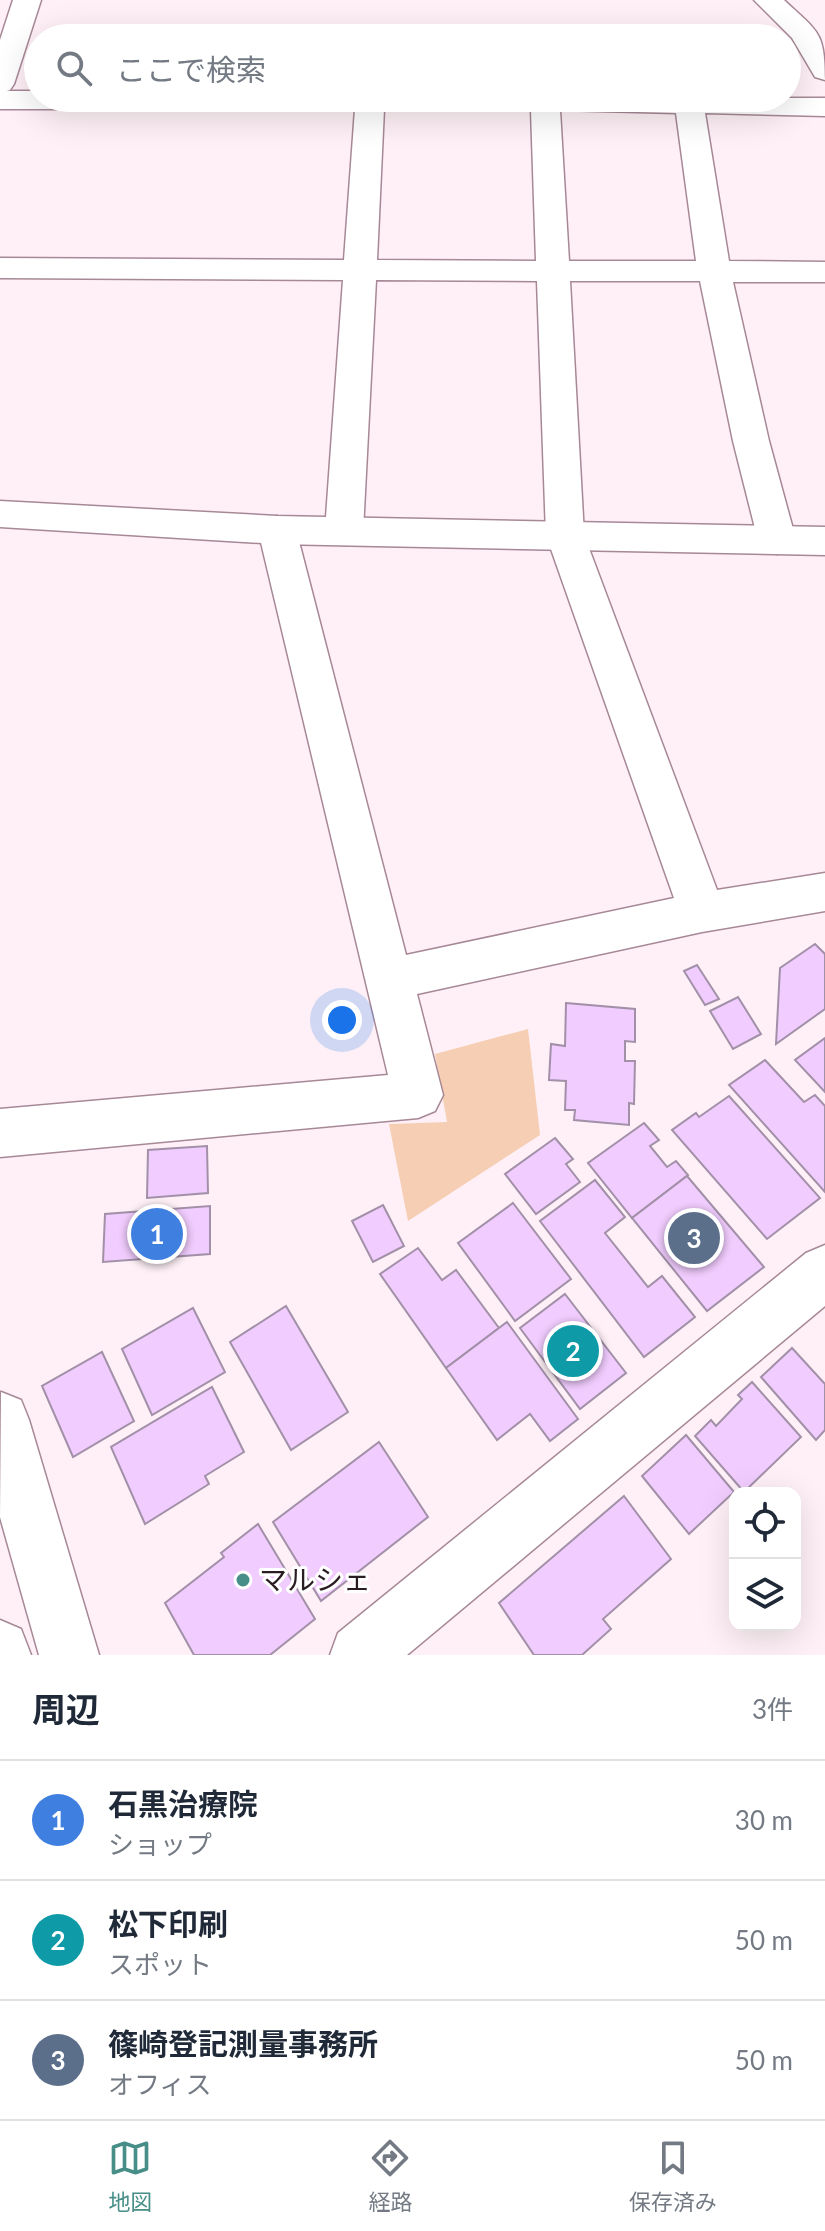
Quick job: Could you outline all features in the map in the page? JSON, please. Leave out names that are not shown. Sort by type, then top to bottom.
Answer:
[{"type":"street","points":[[0,84],[27,0]]},
{"type":"street","points":[[768,0],[814,33],[825,71]]},
{"type":"street","points":[[0,100],[24,100]]},
{"type":"street","points":[[801,106],[825,107]]},
{"type":"street","points":[[344,531],[369,112]]},
{"type":"street","points":[[546,112],[565,535],[702,912]]},
{"type":"street","points":[[690,112],[714,271],[751,441],[777,540]]},
{"type":"street","points":[[0,268],[825,272]]},
{"type":"street","points":[[0,514],[277,530],[825,541]]},
{"type":"street","points":[[0,1133],[418,1095],[277,530]]},
{"type":"street","points":[[391,979],[702,912],[825,892]]},
{"type":"street","points":[[360,1655],[825,1272]]},
{"type":"street","points":[[0,1396],[0,1483]]},
{"type":"street","points":[[1,1420],[69,1655]]},
{"type":"shaded area","points":[[528,1029],[540,1135],[408,1221],[389,1124],[447,1122],[435,1054]]},
{"type":"building","points":[[815,944],[825,954],[825,1009],[776,1044],[780,968]]},
{"type":"building","points":[[697,965],[719,999],[705,1005],[684,971]]},
{"type":"building","points":[[738,997],[761,1034],[733,1049],[710,1011]]},
{"type":"building","points":[[566,1003],[635,1009],[635,1042],[625,1041],[625,1061],[635,1061],[634,1104],[629,1103],[629,1125],[574,1120],[575,1110],[565,1110],[566,1081],[549,1080],[551,1044],[565,1046]]},
{"type":"building","points":[[825,1038],[825,1092],[795,1060]]},
{"type":"building","points":[[765,1060],[804,1102],[815,1095],[825,1106],[825,1192],[729,1085]]},
{"type":"building","points":[[729,1096],[820,1198],[767,1239],[672,1130],[696,1113],[699,1117]]},
{"type":"building","points":[[644,1123],[659,1140],[650,1146],[667,1167],[676,1161],[688,1175],[632,1218],[588,1163]]},
{"type":"building","points":[[555,1138],[573,1159],[566,1164],[580,1182],[536,1214],[505,1174]]},
{"type":"building","points":[[207,1146],[208,1193],[147,1198],[148,1150]]},
{"type":"building","points":[[687,1176],[764,1267],[707,1311],[632,1218]]},
{"type":"building","points":[[595,1180],[625,1217],[605,1233],[648,1287],[662,1276],[695,1317],[644,1357],[540,1221]]},
{"type":"building","points":[[513,1203],[571,1279],[515,1321],[458,1243]]},
{"type":"building","points":[[383,1205],[404,1246],[373,1262],[352,1221]]},
{"type":"building","points":[[210,1206],[210,1254],[103,1262],[105,1214]]},
{"type":"building","points":[[418,1248],[442,1280],[456,1270],[499,1328],[446,1368],[380,1274]]},
{"type":"building","points":[[565,1294],[626,1373],[580,1409],[520,1328]]},
{"type":"building","points":[[286,1306],[348,1412],[291,1450],[230,1342]]},
{"type":"building","points":[[193,1308],[225,1372],[152,1415],[122,1349]]},
{"type":"building","points":[[507,1322],[578,1419],[550,1441],[530,1414],[497,1440],[446,1368]]},
{"type":"building","points":[[792,1348],[825,1384],[825,1430],[816,1440],[761,1377]]},
{"type":"building","points":[[102,1352],[134,1421],[73,1457],[42,1386]]},
{"type":"building","points":[[752,1382],[801,1437],[749,1487],[740,1487],[695,1436],[711,1420],[716,1426],[742,1399],[738,1395]]},
{"type":"building","points":[[212,1387],[244,1452],[205,1476],[209,1484],[145,1524],[111,1447]]},
{"type":"building","points":[[686,1435],[730,1487],[729,1497],[689,1534],[642,1476]]},
{"type":"building","points":[[379,1442],[428,1517],[321,1601],[273,1522]]},
{"type":"building","points":[[624,1496],[671,1559],[603,1619],[611,1629],[582,1655],[534,1655],[499,1603]]},
{"type":"building","name":"マルシェ","points":[[258,1524],[315,1619],[270,1655],[194,1655],[165,1603],[224,1557],[221,1553]]},
{"type":"place","name":"石黒治療院","points":[[157,1234]]},
{"type":"place","name":"篠崎登記測量事務所","points":[[694,1238]]},
{"type":"place","name":"松下印刷","points":[[573,1351]]},
{"type":"place","name":"マルシェ","points":[[243,1580]]}]
